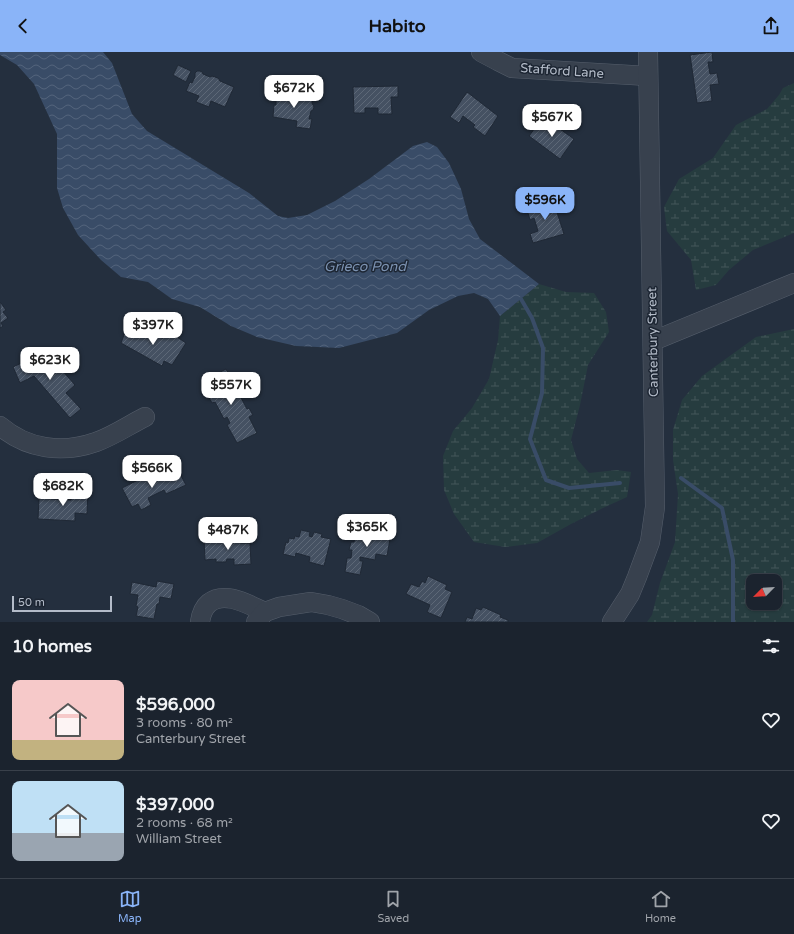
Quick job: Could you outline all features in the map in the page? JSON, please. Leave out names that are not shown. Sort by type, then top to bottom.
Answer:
[{"type":"street","name":"Stafford Lane","points":[[481,52],[512,68],[648,76]]},
{"type":"street","name":"Canterbury Street","points":[[612,622],[630,594],[637,577],[650,542],[655,507],[648,52]]},
{"type":"street","points":[[653,341],[794,284]]},
{"type":"street","points":[[0,426],[19,439],[32,444],[62,449],[79,447],[96,442],[145,417]]},
{"type":"street","points":[[200,622],[206,606],[219,598],[230,598],[260,617],[279,607],[311,602],[342,609],[358,615],[370,622]]},
{"type":"green space","points":[[794,83],[794,233],[753,250],[729,270],[716,285],[696,290],[691,260],[667,231],[664,207],[679,179],[713,158],[736,125],[767,109],[783,88]]},
{"type":"green space","points":[[539,284],[566,292],[594,293],[606,312],[609,332],[588,365],[571,440],[577,459],[589,473],[617,470],[631,472],[627,497],[571,524],[537,543],[505,547],[474,542],[454,514],[444,490],[443,456],[453,431],[472,408],[489,379],[498,340],[500,316]]},
{"type":"green space","points":[[794,329],[794,622],[647,622],[652,615],[660,583],[675,542],[678,494],[673,460],[673,430],[682,400],[702,376],[756,337]]},
{"type":"water","name":"Grieco Pond","points":[[0,52],[103,52],[112,63],[132,114],[147,131],[249,193],[278,216],[288,218],[307,215],[335,201],[369,179],[413,146],[427,142],[437,147],[449,163],[461,189],[469,219],[480,239],[539,284],[500,316],[488,299],[474,293],[458,296],[429,310],[397,333],[339,348],[296,346],[257,337],[231,326],[200,307],[172,299],[148,282],[121,277],[101,260],[78,235],[63,208],[57,188],[57,134],[34,84],[17,65],[0,55]]},
{"type":"building","points":[[712,52],[713,62],[708,62],[710,74],[717,73],[719,84],[710,85],[712,101],[697,103],[690,55]]},
{"type":"building","points":[[178,65],[191,71],[186,82],[173,75]]},
{"type":"building","points":[[197,71],[200,71],[210,77],[212,76],[218,78],[220,81],[234,87],[225,107],[211,101],[209,107],[196,102],[199,96],[186,91],[190,82],[192,83]]},
{"type":"building","points":[[398,86],[398,97],[391,97],[392,114],[378,114],[378,108],[365,108],[365,113],[354,113],[353,87]]},
{"type":"building","points":[[279,91],[284,91],[286,94],[313,98],[312,103],[314,107],[311,111],[309,119],[312,119],[310,129],[296,127],[297,121],[273,117],[274,105],[276,105],[276,95]]},
{"type":"building","points":[[467,92],[498,116],[485,136],[473,127],[475,125],[463,116],[459,123],[450,117]]},
{"type":"building","points":[[543,117],[574,139],[560,159],[529,136],[535,128],[537,129],[539,126],[537,125]]},
{"type":"building","points":[[547,199],[550,207],[555,206],[564,234],[533,243],[530,234],[538,231],[534,218],[530,220],[526,206]]},
{"type":"building","points":[[0,303],[6,310],[3,312],[8,318],[1,323],[3,326],[0,328]]},
{"type":"building","points":[[128,324],[151,336],[153,333],[162,338],[174,335],[186,343],[172,365],[164,361],[162,366],[121,343]]},
{"type":"building","points":[[48,354],[75,385],[66,393],[81,409],[70,418],[34,376],[20,383],[13,367],[36,356],[39,362]]},
{"type":"building","points":[[226,369],[247,409],[249,408],[253,415],[249,417],[257,433],[237,443],[227,425],[230,423],[227,417],[224,419],[215,402],[212,403],[206,392],[210,390],[205,380]]},
{"type":"building","points":[[178,470],[186,485],[166,494],[164,490],[148,498],[151,505],[141,510],[138,504],[132,507],[122,488],[146,476],[148,480],[158,476],[159,479]]},
{"type":"building","points":[[72,492],[88,492],[87,514],[75,513],[75,521],[38,519],[39,498],[71,500]]},
{"type":"building","points":[[369,523],[382,525],[379,537],[390,539],[387,556],[376,554],[375,560],[360,557],[360,561],[363,561],[360,575],[345,572],[347,558],[351,558],[352,550],[349,550],[351,542],[354,542],[356,531],[367,533]]},
{"type":"building","points":[[301,530],[310,532],[309,536],[312,537],[314,532],[322,534],[321,537],[331,539],[324,566],[309,562],[310,557],[296,553],[295,557],[283,554],[286,542],[288,543],[289,538],[294,539],[295,536],[299,537]]},
{"type":"building","points":[[229,538],[229,540],[240,540],[240,543],[250,543],[251,564],[234,565],[234,559],[227,559],[226,562],[216,562],[216,559],[205,560],[204,539]]},
{"type":"building","points":[[428,576],[447,585],[445,589],[452,592],[441,618],[427,612],[430,605],[406,594],[411,584],[419,587],[422,581],[425,583]]},
{"type":"building","points":[[157,581],[174,584],[171,599],[160,597],[154,619],[136,616],[138,595],[130,594],[132,582],[156,587]]},
{"type":"building","points":[[483,607],[501,615],[500,617],[508,620],[508,622],[465,622],[467,617],[472,619],[476,608],[481,610]]},
{"type":"waterway","points":[[521,299],[532,318],[543,348],[542,393],[530,439],[546,480],[569,488],[620,483]]},
{"type":"waterway","points":[[681,478],[722,508],[733,560],[733,622]]}]
